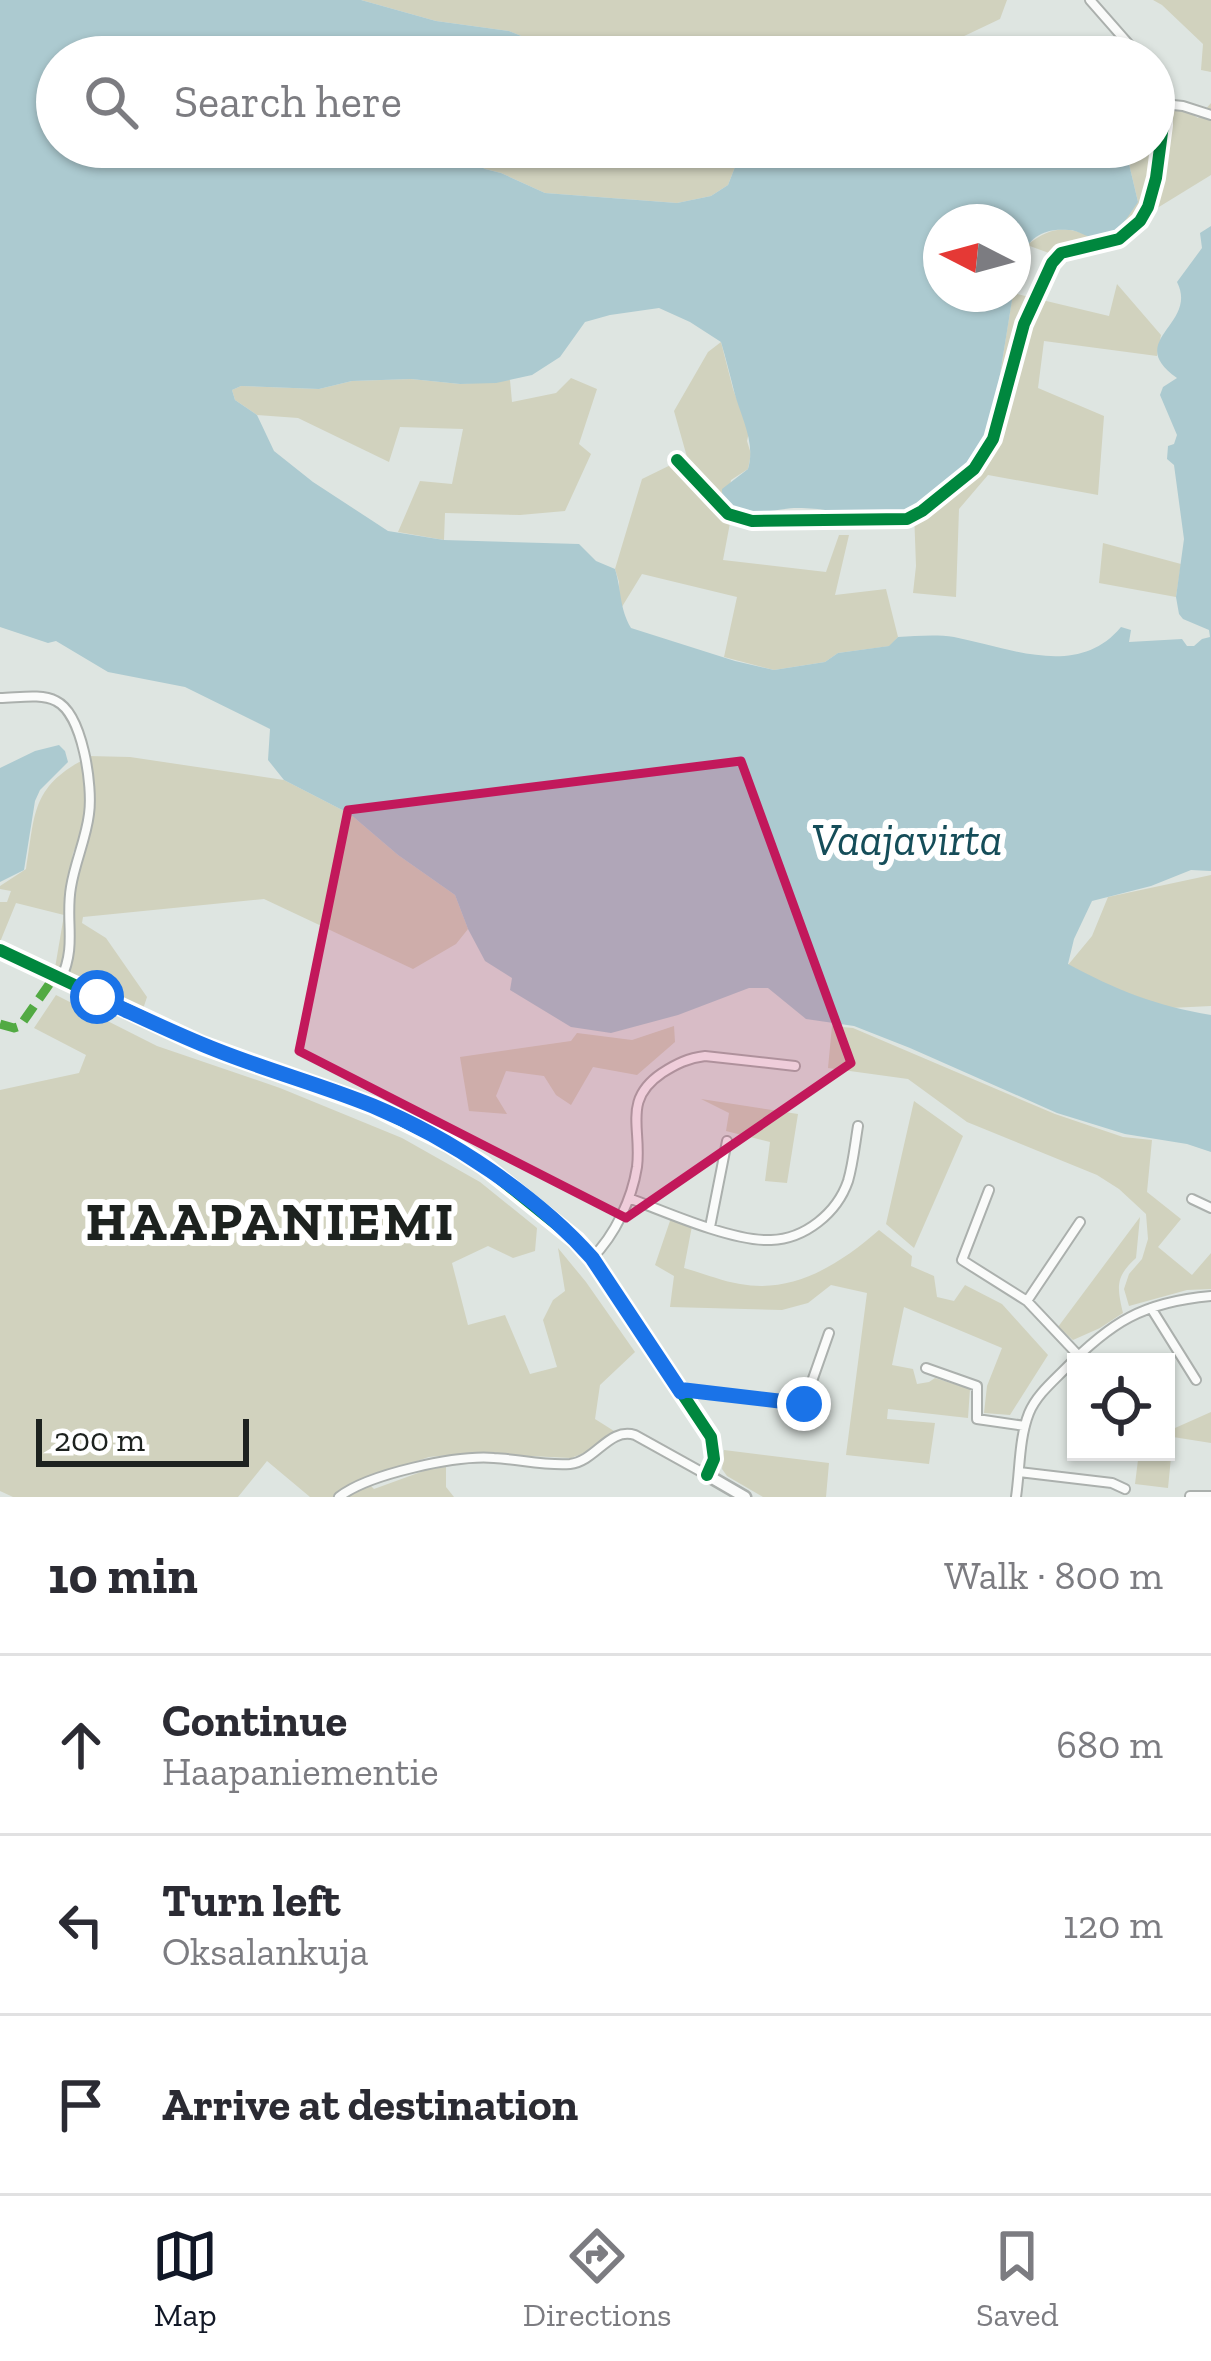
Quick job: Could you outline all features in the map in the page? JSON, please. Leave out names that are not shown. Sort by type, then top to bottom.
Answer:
[{"type":"street","points":[[1090,0],[1122,36]]},
{"type":"street","points":[[1175,105],[1211,115]]},
{"type":"street","points":[[677,460],[728,514],[741,520],[901,520],[922,511],[966,477],[993,439],[1024,324],[1052,262],[1061,253],[1119,239],[1140,221],[1152,199],[1158,168]]},
{"type":"street","points":[[0,698],[56,700],[76,722],[79,734],[90,812],[71,885],[71,948],[61,979]]},
{"type":"street","points":[[0,950],[202,1045],[411,1123],[483,1165],[592,1258],[713,1444],[714,1459],[707,1475]]},
{"type":"street","points":[[592,1258],[629,1198],[638,1152],[636,1112],[648,1084],[679,1062],[705,1056],[795,1066]]},
{"type":"street","points":[[629,1198],[710,1227],[776,1240],[813,1226],[833,1210],[849,1179],[857,1126]]},
{"type":"street","points":[[710,1227],[727,1141]]},
{"type":"street","points":[[989,1190],[962,1260],[1027,1300],[1078,1353]]},
{"type":"street","points":[[1192,1199],[1211,1208]]},
{"type":"street","points":[[1027,1300],[1080,1222]]},
{"type":"street","points":[[1086,1353],[1119,1322],[1151,1308],[1211,1296]]},
{"type":"street","points":[[1151,1308],[1196,1380]]},
{"type":"street","points":[[681,1392],[804,1404],[830,1333]]},
{"type":"street","points":[[926,1368],[977,1386],[977,1419],[1025,1426]]},
{"type":"street","points":[[1016,1497],[1025,1426],[1035,1402],[1067,1371]]},
{"type":"street","points":[[339,1497],[361,1485],[438,1462],[479,1457],[581,1462],[624,1432],[745,1497]]},
{"type":"street","points":[[1019,1472],[1126,1489]]},
{"type":"street","points":[[1190,1496],[1211,1496]]},
{"type":"highlighted area","points":[[741,761],[851,1063],[626,1218],[299,1051],[348,810]]},
{"type":"green space","points":[[361,0],[1007,0],[1000,19],[964,36],[521,36],[436,21]]},
{"type":"green space","points":[[1153,0],[1211,0],[1211,72],[1201,70],[1203,44]]},
{"type":"green space","points":[[1211,103],[1211,175],[1154,210],[1126,243],[1060,257],[1031,246],[1045,234],[1060,230],[1096,238],[1138,202],[1130,168],[1175,168],[1175,104],[1198,118]]},
{"type":"green space","points":[[735,168],[728,185],[711,196],[677,203],[545,193],[485,169]]},
{"type":"green space","points":[[1117,284],[1161,335],[1157,356],[1044,341],[1038,388],[1104,416],[1098,495],[988,475],[959,509],[956,597],[913,593],[914,511],[956,478],[993,418],[1010,312],[1031,312],[1031,297],[1109,316]]},
{"type":"green space","points":[[721,342],[749,432],[751,454],[748,469],[731,480],[727,507],[740,513],[730,523],[723,560],[826,572],[839,535],[849,535],[835,595],[886,589],[898,637],[890,646],[838,653],[825,662],[774,670],[724,657],[737,597],[642,574],[620,610],[615,569],[642,479],[687,457],[674,411],[708,352]]},
{"type":"green space","points":[[571,378],[597,389],[579,444],[591,454],[565,511],[445,513],[444,540],[398,532],[420,481],[452,484],[463,429],[400,427],[389,462],[298,418],[257,415],[235,400],[232,390],[241,386],[319,389],[352,381],[411,379],[460,384],[510,380],[512,402],[556,393]]},
{"type":"green space","points":[[1103,543],[1181,564],[1176,597],[1099,583]]},
{"type":"green space","points":[[88,756],[130,757],[284,780],[350,814],[455,895],[468,929],[456,944],[413,969],[264,899],[83,917],[82,923],[106,938],[147,997],[143,1009],[55,968],[64,915],[16,903],[0,942],[0,902],[7,902],[11,891],[0,886],[26,869],[34,820],[44,794],[81,761],[87,788],[83,831],[73,853],[66,914],[88,834]]},
{"type":"green space","points":[[1211,875],[1211,1006],[1170,1008],[1114,989],[1068,965],[1092,936],[1108,897]]},
{"type":"green space","points":[[56,995],[157,1046],[280,1088],[402,1138],[480,1182],[537,1228],[535,1251],[513,1258],[488,1246],[452,1263],[468,1325],[505,1315],[530,1374],[557,1367],[543,1320],[553,1300],[565,1291],[558,1248],[635,1352],[600,1385],[595,1419],[614,1431],[589,1451],[571,1458],[470,1453],[429,1457],[364,1479],[374,1489],[446,1467],[446,1487],[454,1497],[310,1497],[267,1461],[238,1497],[13,1497],[0,1491],[0,1090],[79,1073],[86,1055],[34,1028]]},
{"type":"green space","points":[[674,1026],[675,1042],[637,1075],[593,1067],[571,1105],[556,1095],[544,1076],[506,1071],[496,1096],[507,1114],[469,1111],[460,1057],[571,1041],[577,1033],[632,1040]]},
{"type":"green space","points":[[832,1026],[853,1028],[1055,1114],[1123,1137],[1152,1140],[1147,1192],[1181,1219],[1158,1247],[1192,1275],[1211,1253],[1211,1289],[1187,1290],[1129,1306],[1124,1289],[1148,1239],[1146,1214],[1097,1175],[967,1122],[908,1079],[828,1068]]},
{"type":"green space","points":[[701,1099],[798,1114],[787,1183],[765,1181],[770,1142],[726,1131],[729,1113]]},
{"type":"green space","points":[[914,1101],[963,1136],[914,1248],[886,1224]]},
{"type":"green space","points":[[1140,1217],[1136,1258],[1119,1283],[1123,1313],[1073,1340],[1058,1327]]},
{"type":"green space","points":[[671,1218],[692,1226],[684,1268],[760,1286],[815,1274],[879,1230],[912,1256],[911,1266],[934,1276],[937,1297],[954,1301],[965,1285],[1002,1304],[1048,1355],[1010,1415],[984,1413],[987,1386],[1002,1348],[904,1307],[892,1365],[913,1369],[917,1384],[935,1378],[970,1389],[968,1418],[888,1409],[887,1419],[935,1423],[929,1464],[846,1455],[867,1293],[831,1285],[808,1303],[782,1310],[670,1307],[674,1276],[655,1265]]},
{"type":"green space","points":[[1211,1412],[1211,1443],[1175,1437],[1175,1428]]},
{"type":"green space","points":[[724,1450],[829,1463],[826,1497],[763,1497],[727,1476],[722,1469]]},
{"type":"green space","points":[[1138,1461],[1171,1461],[1168,1488],[1135,1484]]},
{"type":"water","name":"Vaajavirta","points":[[0,0],[361,0],[436,21],[521,36],[36,36],[36,168],[483,168],[545,193],[677,203],[711,196],[728,185],[735,168],[1130,168],[1138,202],[1115,231],[1103,237],[1054,230],[1031,242],[1031,204],[923,204],[923,312],[1010,312],[993,418],[981,454],[933,497],[898,516],[877,510],[862,518],[811,509],[749,513],[730,508],[722,489],[748,469],[750,449],[721,342],[659,308],[585,322],[560,357],[532,375],[496,383],[411,379],[352,381],[319,389],[241,386],[232,390],[235,400],[257,415],[274,451],[388,531],[444,540],[579,544],[596,561],[615,569],[631,628],[735,661],[774,670],[889,646],[898,637],[926,636],[1064,656],[1104,643],[1121,627],[1131,630],[1129,642],[1182,639],[1194,646],[1210,637],[1209,630],[1179,614],[1176,597],[1184,539],[1174,465],[1167,459],[1168,446],[1177,435],[1160,395],[1177,378],[1157,353],[1179,310],[1177,282],[1202,248],[1200,233],[1211,226],[1211,871],[1191,870],[1092,901],[1068,964],[1137,996],[1211,1015],[1211,1152],[1125,1134],[1057,1113],[854,1026],[806,1019],[768,988],[749,988],[678,1015],[611,1033],[571,1027],[510,990],[512,978],[485,961],[455,895],[350,814],[284,780],[268,760],[270,729],[185,687],[108,672],[56,641],[48,643],[0,627]]},
{"type":"water","points":[[59,745],[68,762],[35,801],[24,870],[0,882],[0,768]]},
{"type":"marked path","points":[[0,1024],[20,1026],[55,976]]},
{"type":"cycle path","points":[[677,460],[728,514],[752,521],[907,519],[922,511],[974,469],[993,439],[1024,324],[1052,263],[1061,253],[1119,239],[1140,221],[1157,168]]},
{"type":"cycle path","points":[[0,950],[202,1045],[373,1106],[483,1165],[592,1258],[711,1437],[714,1459],[707,1475]]},
{"type":"district","name":"HAAPANIEMI","points":[[271,1221]]},
{"type":"route","points":[[97,997],[202,1045],[373,1106],[483,1165],[592,1258],[681,1392],[804,1404]]}]
